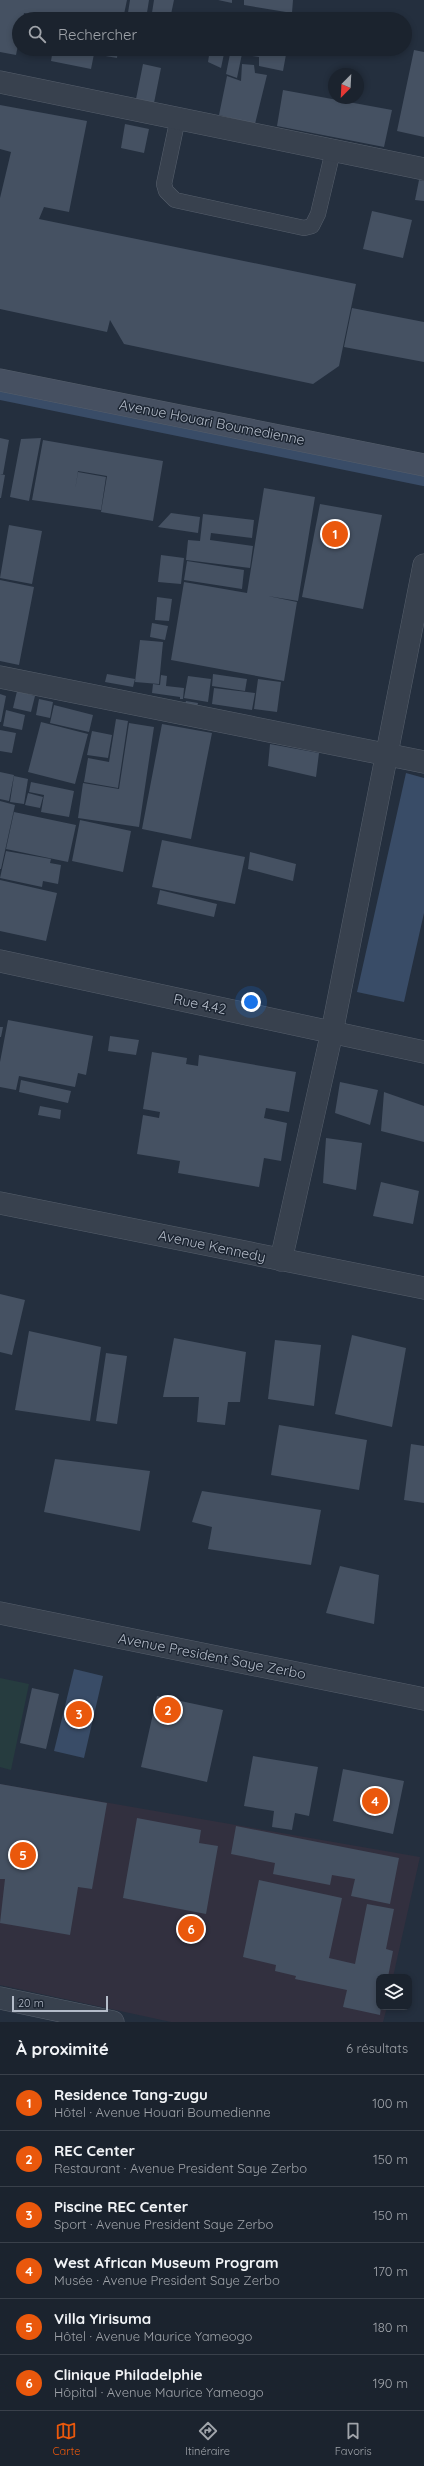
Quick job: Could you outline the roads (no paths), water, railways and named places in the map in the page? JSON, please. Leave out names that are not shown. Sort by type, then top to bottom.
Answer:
[{"type":"main road","name":"Avenue Houari Boumedienne","points":[[0,380],[424,465]]},
{"type":"street","points":[[0,82],[424,169]]},
{"type":"street","points":[[281,1260],[332,1032],[424,565]]},
{"type":"street","points":[[0,677],[424,762]]},
{"type":"street","name":"Rue 4.42","points":[[0,961],[424,1052]]},
{"type":"street","name":"Avenue Kennedy","points":[[0,1203],[424,1288]]},
{"type":"street","name":"Avenue President Saye Zerbo","points":[[0,1613],[424,1699]]},
{"type":"street","points":[[0,1998],[113,2022]]},
{"type":"lane","points":[[178,118],[164,184],[166,191],[175,200],[304,228],[312,226],[318,214],[333,150]]},
{"type":"water","points":[[406,773],[424,778],[424,913],[404,1002],[357,992]]},
{"type":"water","points":[[74,1669],[103,1676],[84,1758],[54,1751]]},
{"type":"waterway","points":[[0,395],[424,481]]},
{"type":"place","name":"Residence Tang-zugu","points":[[335,534]]},
{"type":"place","name":"REC Center","points":[[168,1710]]},
{"type":"place","name":"Piscine REC Center","points":[[79,1714]]},
{"type":"place","name":"West African Museum Program","points":[[375,1801]]},
{"type":"place","name":"Villa Yirisuma","points":[[23,1855]]},
{"type":"place","name":"Clinique Philadelphie","points":[[191,1929]]}]
